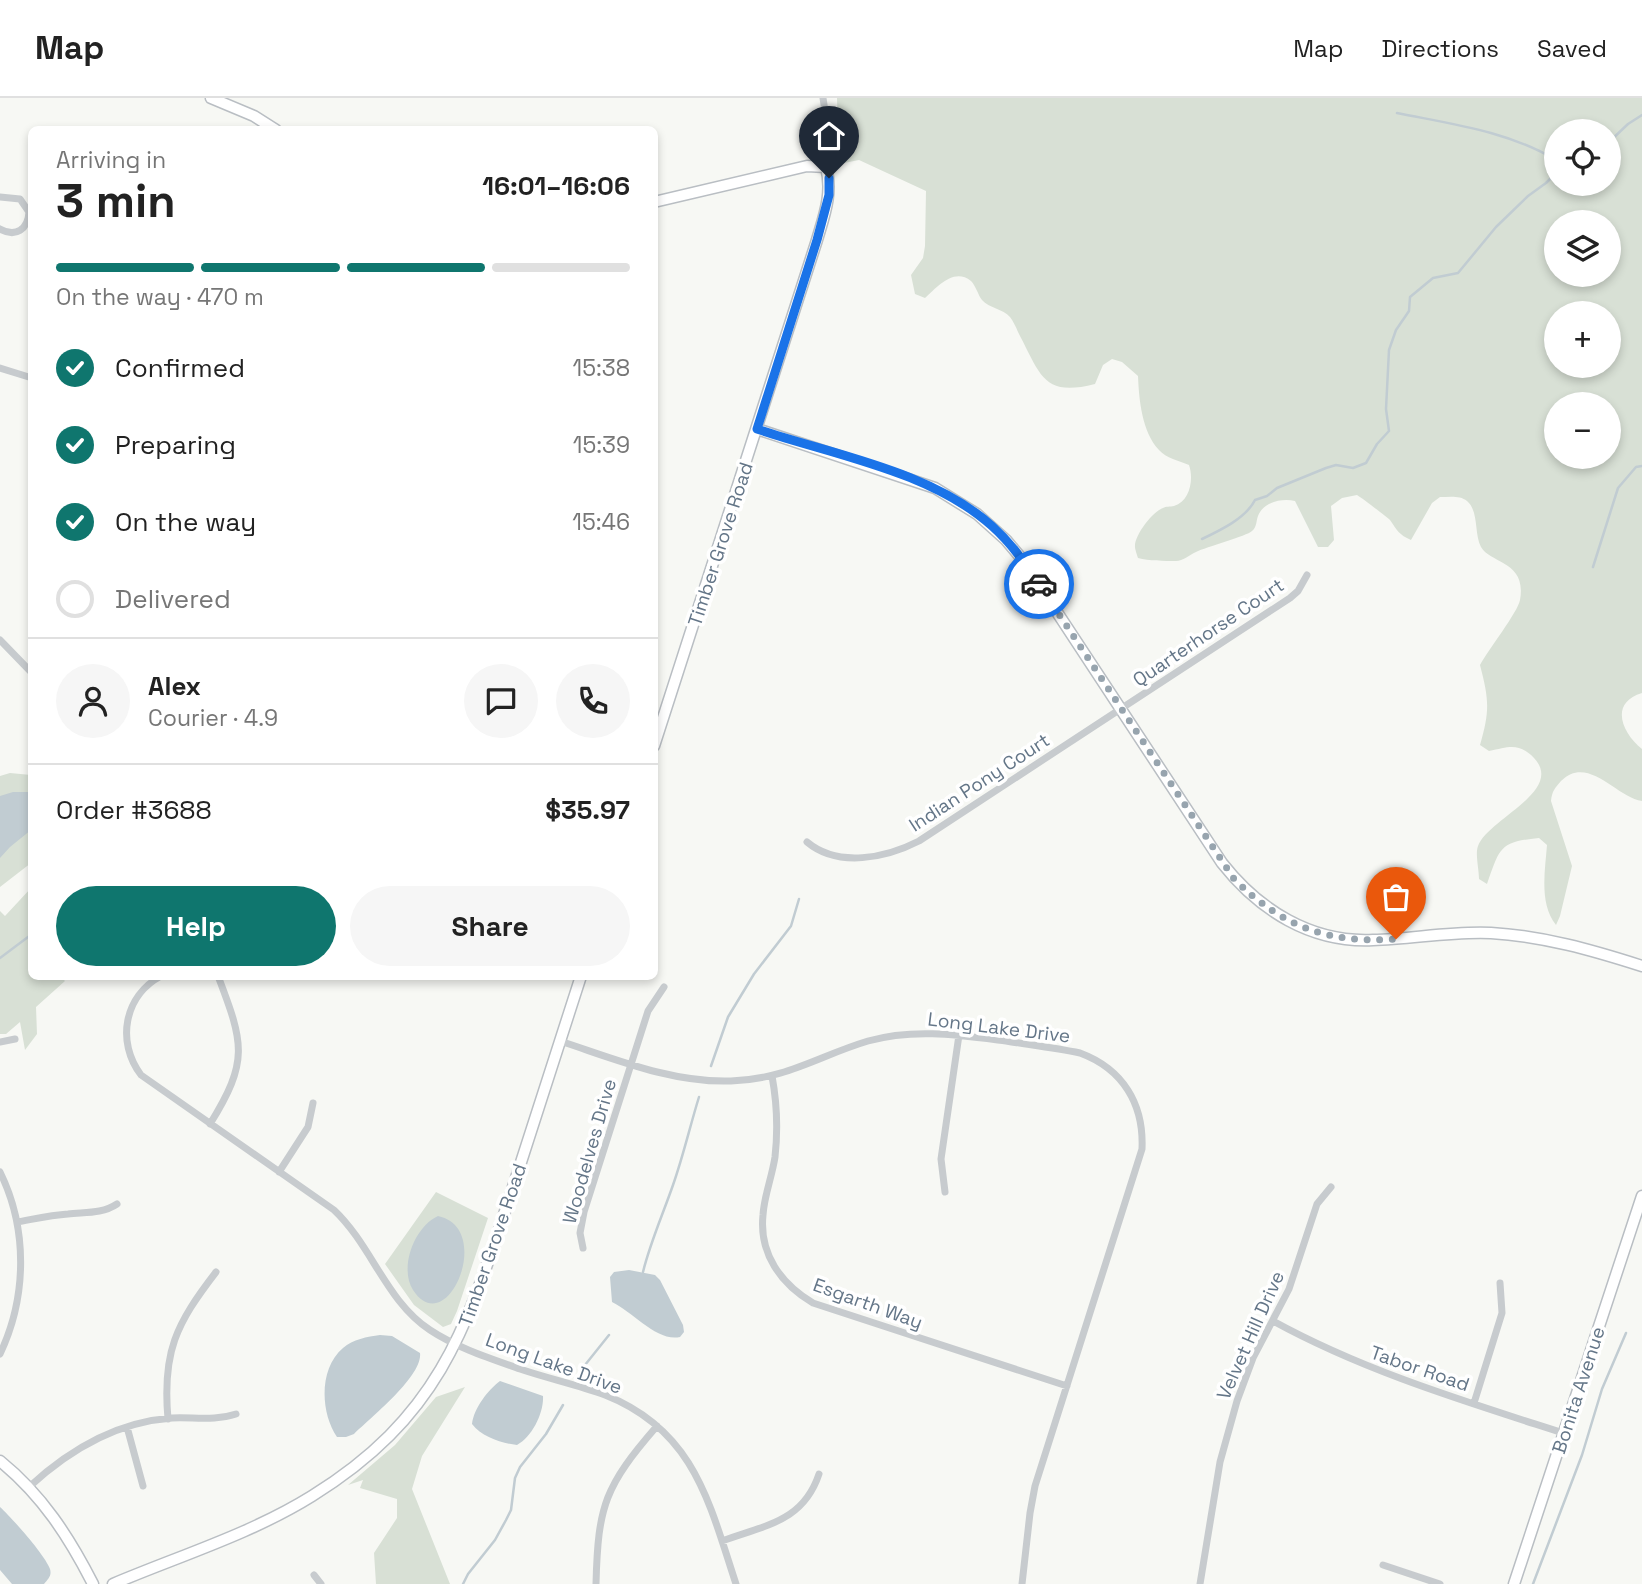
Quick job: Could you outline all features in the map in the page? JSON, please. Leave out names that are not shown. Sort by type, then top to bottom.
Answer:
[{"type":"street","points":[[211,98],[229,101],[270,126]]},
{"type":"street","name":"Timber Grove Road","points":[[658,734],[825,210],[830,184],[826,167],[828,131],[823,98]]},
{"type":"street","points":[[658,201],[779,171],[807,166],[826,167]]},
{"type":"street","points":[[0,197],[20,199],[28,211]]},
{"type":"street","points":[[0,229],[12,233],[22,229],[28,218]]},
{"type":"street","points":[[0,368],[28,377]]},
{"type":"street","points":[[757,429],[927,484],[977,514],[1006,540],[1022,559],[1234,879],[1264,906],[1285,920],[1306,929],[1348,940],[1370,941],[1456,933],[1532,937],[1586,948],[1642,967]]},
{"type":"street","name":"Quarterhorse Court","points":[[1121,709],[1290,598],[1298,591],[1307,575]]},
{"type":"street","points":[[0,640],[28,669]]},
{"type":"street","name":"Indian Pony Court","points":[[807,842],[823,853],[846,857],[872,856],[908,846],[1121,709]]},
{"type":"street","name":"Long Lake Drive","points":[[156,980],[145,988],[131,1008],[126,1031],[132,1061],[141,1075],[334,1210],[346,1221],[406,1310],[427,1328],[456,1344],[532,1373],[603,1395],[634,1410],[657,1426],[677,1447],[697,1475],[736,1584]]},
{"type":"street","points":[[210,1124],[234,1081],[239,1051],[234,1017],[220,980]]},
{"type":"street","name":"Timber Grove Road","points":[[113,1584],[281,1513],[337,1479],[385,1441],[406,1420],[440,1373],[456,1344],[478,1292],[580,980]]},
{"type":"street","name":"Woodelves Drive","points":[[583,1248],[580,1233],[584,1212],[648,1010],[664,987]]},
{"type":"street","name":"Long Lake Drive","points":[[560,1041],[666,1074],[703,1080],[734,1081],[772,1076],[883,1037],[922,1033],[959,1035],[1065,1050],[1092,1058],[1123,1082],[1135,1101],[1140,1116],[1143,1133],[1138,1167],[1032,1499],[1022,1584]]},
{"type":"street","points":[[946,1192],[942,1182],[941,1159],[959,1035]]},
{"type":"street","points":[[0,1042],[15,1039]]},
{"type":"street","name":"Esgarth Way","points":[[772,1076],[777,1135],[762,1225],[773,1265],[790,1288],[813,1303],[1068,1386]]},
{"type":"street","points":[[279,1172],[308,1127],[313,1103]]},
{"type":"street","points":[[0,1172],[17,1222],[21,1261],[18,1297],[9,1334],[0,1354]]},
{"type":"street","name":"Velvet Hill Drive","points":[[1199,1584],[1203,1550],[1226,1437],[1248,1370],[1299,1264],[1317,1204],[1331,1187]]},
{"type":"street","name":"Bonita Avenue","points":[[1514,1584],[1642,1196]]},
{"type":"street","points":[[17,1222],[69,1213],[91,1213],[117,1204]]},
{"type":"street","points":[[168,1419],[165,1383],[173,1343],[186,1314],[216,1272]]},
{"type":"street","points":[[1474,1403],[1502,1313],[1500,1283]]},
{"type":"street","name":"Tabor Road","points":[[1273,1321],[1358,1363],[1563,1433]]},
{"type":"street","points":[[29,1487],[67,1455],[127,1427],[168,1419],[221,1419],[236,1414]]},
{"type":"street","points":[[596,1584],[597,1543],[604,1503],[627,1461],[657,1426]]},
{"type":"street","points":[[127,1427],[143,1486]]},
{"type":"street","points":[[0,1461],[29,1487],[60,1525],[93,1584]]},
{"type":"street","points":[[722,1541],[789,1515],[807,1500],[819,1474]]},
{"type":"street","points":[[1383,1565],[1440,1584]]},
{"type":"street","points":[[314,1575],[321,1584]]},
{"type":"shaded area","points":[[837,98],[1642,98],[1642,693],[1625,704],[1622,719],[1629,735],[1642,749],[1642,801],[1632,798],[1592,774],[1581,772],[1571,774],[1555,788],[1551,801],[1572,866],[1556,925],[1545,897],[1547,845],[1539,838],[1508,845],[1495,862],[1487,884],[1479,879],[1478,846],[1495,826],[1533,793],[1540,782],[1541,770],[1534,758],[1523,750],[1513,747],[1489,751],[1480,745],[1487,705],[1480,665],[1518,606],[1521,587],[1518,578],[1507,565],[1481,547],[1471,505],[1458,497],[1440,497],[1432,503],[1411,540],[1401,534],[1388,518],[1357,495],[1342,498],[1331,506],[1334,540],[1328,547],[1318,547],[1295,501],[1284,500],[1264,507],[1254,529],[1243,536],[1201,550],[1179,561],[1138,558],[1135,542],[1141,531],[1159,510],[1174,506],[1184,499],[1191,477],[1189,465],[1162,453],[1153,443],[1145,425],[1138,376],[1122,362],[1112,359],[1103,365],[1095,384],[1065,388],[1054,385],[1046,380],[1033,362],[1010,317],[982,300],[974,285],[965,277],[946,280],[925,298],[915,294],[911,275],[923,258],[926,191],[859,160],[839,164]]},
{"type":"shaded area","points":[[10,773],[28,775],[28,865],[0,887],[0,776]]},
{"type":"shaded area","points":[[13,792],[28,792],[28,832],[0,858],[0,796]]},
{"type":"shaded area","points":[[28,891],[28,980],[65,981],[36,1007],[37,1034],[25,1050],[20,1022],[6,1034],[0,1034],[0,911],[5,916]]},
{"type":"shaded area","points":[[436,1192],[488,1218],[457,1311],[451,1324],[443,1327],[414,1305],[385,1264]]},
{"type":"shaded area","points":[[438,1216],[455,1225],[463,1240],[464,1258],[460,1277],[451,1293],[439,1302],[426,1302],[413,1290],[409,1281],[408,1260],[422,1229]]},
{"type":"shaded area","points":[[629,1270],[655,1275],[660,1280],[683,1325],[684,1332],[680,1337],[654,1331],[612,1302],[610,1277],[614,1272]]},
{"type":"shaded area","points":[[380,1335],[392,1336],[420,1353],[419,1362],[405,1385],[354,1434],[337,1437],[331,1427],[325,1403],[326,1378],[330,1367],[335,1357],[347,1345]]},
{"type":"shaded area","points":[[500,1381],[543,1396],[536,1424],[528,1436],[517,1445],[492,1439],[472,1424],[482,1400]]},
{"type":"shaded area","points":[[465,1387],[422,1456],[412,1489],[450,1584],[376,1584],[374,1553],[397,1518],[397,1499],[360,1488],[363,1480],[348,1485],[395,1445],[436,1397]]},
{"type":"shaded area","points":[[0,1507],[28,1537],[47,1563],[50,1574],[44,1584],[12,1584],[0,1570]]},
{"type":"waterway","points":[[1397,113],[1499,135],[1544,153]]},
{"type":"waterway","points":[[1621,131],[1642,115]]},
{"type":"waterway","points":[[1202,539],[1232,523],[1246,512],[1255,500],[1267,496],[1277,488],[1336,465],[1353,468],[1366,463],[1377,444],[1389,431],[1386,409],[1389,350],[1396,330],[1409,311],[1410,297],[1433,278],[1458,273],[1496,227],[1544,184]]},
{"type":"waterway","points":[[1593,567],[1618,488],[1636,467],[1642,466]]},
{"type":"waterway","points":[[711,1066],[728,1017],[754,974],[791,926],[799,899]]},
{"type":"waterway","points":[[0,958],[28,937]]},
{"type":"waterway","points":[[643,1272],[677,1174],[699,1097]]},
{"type":"waterway","points":[[1533,1584],[1582,1455],[1602,1389],[1626,1333]]},
{"type":"waterway","points":[[581,1370],[609,1335]]},
{"type":"waterway","points":[[463,1584],[495,1540],[511,1510],[515,1478],[520,1467],[546,1434],[563,1405]]},
{"type":"way so far","points":[[1039,584],[1234,879],[1267,908],[1306,929],[1348,940],[1396,939]]},
{"type":"route","points":[[829,178],[829,195],[817,240],[757,429],[908,477],[946,494],[992,526],[1022,559],[1039,584]]}]
